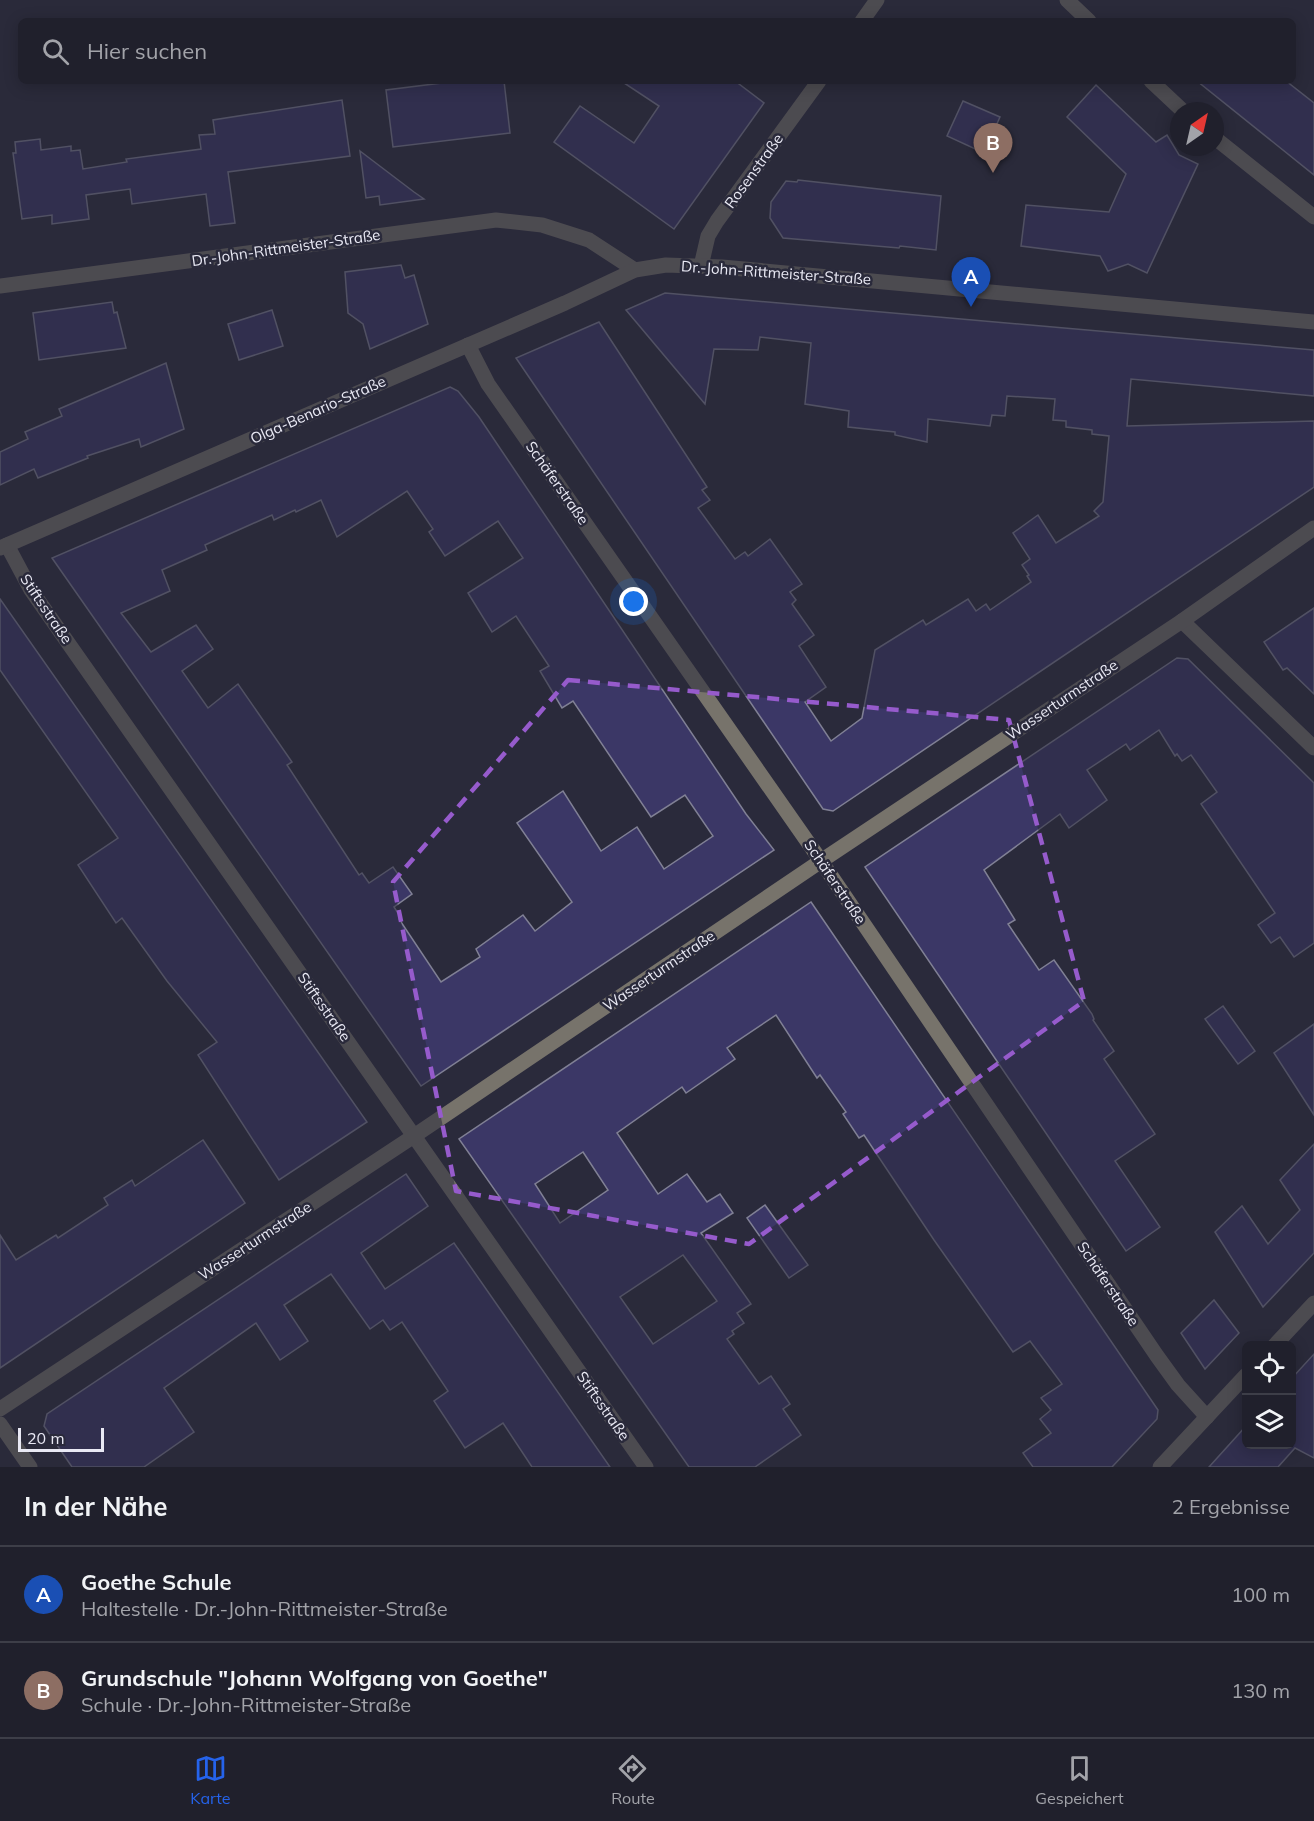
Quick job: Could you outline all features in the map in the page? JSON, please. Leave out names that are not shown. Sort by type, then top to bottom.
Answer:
[{"type":"street","points":[[864,18],[877,0]]},
{"type":"street","points":[[1067,0],[1086,18]]},
{"type":"street","name":"Rosenstraße","points":[[701,266],[708,236],[717,221],[817,84]]},
{"type":"street","points":[[1154,84],[1173,102]]},
{"type":"street","points":[[1224,145],[1314,217]]},
{"type":"street","name":"Dr.-John-Rittmeister-Straße","points":[[0,286],[496,220],[542,225],[589,240],[635,270],[666,266],[701,266],[1314,322]]},
{"type":"street","name":"Olga-Benario-Straße","points":[[4,547],[565,303],[635,270]]},
{"type":"street","name":"Schäferstraße","points":[[468,345],[488,384],[821,861],[1164,1366],[1207,1417]]},
{"type":"street","name":"Wasserturmstraße","points":[[0,1409],[414,1136],[1182,621],[1314,528]]},
{"type":"street","name":"Stiftsstraße","points":[[4,547],[31,590],[646,1467]]},
{"type":"street","points":[[1182,621],[1314,748]]},
{"type":"street","points":[[1279,1341],[1314,1303]]},
{"type":"street","points":[[1160,1467],[1242,1379]]},
{"type":"street","points":[[0,1425],[30,1467]]},
{"type":"highlighted area","points":[[568,680],[1009,720],[1084,1001],[749,1244],[456,1191],[393,882]]},
{"type":"building","points":[[434,84],[504,84],[510,133],[393,147],[386,90]]},
{"type":"building","points":[[626,84],[739,84],[764,103],[674,229],[554,142],[580,106],[634,143],[659,106]]},
{"type":"building","points":[[1201,84],[1290,84],[1314,103],[1314,175]]},
{"type":"building","points":[[1096,85],[1156,142],[1167,135],[1170,140],[1170,156],[1181,156],[1198,164],[1147,273],[1128,264],[1108,271],[1100,256],[1021,246],[1026,205],[1109,212],[1126,174],[1067,117]]},
{"type":"building","points":[[342,100],[350,156],[228,172],[235,223],[210,226],[206,194],[132,204],[130,189],[86,195],[89,219],[52,224],[52,215],[22,219],[13,153],[16,153],[15,142],[40,139],[41,150],[71,146],[71,151],[80,150],[83,169],[127,162],[126,159],[201,149],[199,135],[215,134],[213,120]]},
{"type":"building","points":[[963,101],[1000,117],[984,153],[947,136]]},
{"type":"building","points":[[360,151],[424,199],[380,205],[379,196],[366,198]]},
{"type":"building","points":[[798,180],[941,196],[936,250],[783,238],[770,218],[771,202],[786,181],[797,182]]},
{"type":"building","points":[[401,265],[405,278],[414,275],[428,324],[370,349],[363,324],[348,313],[345,272]]},
{"type":"building","points":[[665,293],[1314,350],[1314,396],[1131,379],[1127,426],[1314,421],[1314,487],[833,811],[823,809],[516,358],[599,322],[707,487],[702,490],[710,500],[698,508],[735,559],[745,552],[748,556],[770,539],[802,584],[790,592],[796,600],[792,604],[814,635],[799,646],[826,687],[805,702],[831,741],[862,718],[875,650],[923,620],[926,625],[968,599],[976,611],[986,604],[990,610],[1031,582],[1022,565],[1030,559],[1013,533],[1038,515],[1056,543],[1099,516],[1094,511],[1103,502],[1109,436],[1092,434],[1092,430],[1066,427],[1066,421],[1053,420],[1055,399],[1007,396],[1005,416],[992,415],[990,426],[928,419],[927,442],[895,435],[895,432],[848,427],[849,411],[805,404],[811,343],[760,337],[758,350],[714,349],[705,404],[626,310]]},
{"type":"building","points":[[112,302],[114,313],[117,312],[126,348],[39,360],[33,313]]},
{"type":"building","points":[[272,310],[283,346],[239,360],[228,324]]},
{"type":"building","points":[[166,363],[184,429],[141,447],[139,439],[87,456],[88,458],[38,478],[34,469],[0,485],[0,452],[28,439],[25,432],[62,416],[59,409]]},
{"type":"building","points":[[450,387],[458,391],[479,417],[746,814],[774,850],[421,1086],[52,558]],"holes":[[[407,491],[433,529],[429,532],[445,556],[498,521],[523,558],[468,593],[492,632],[516,616],[549,666],[540,671],[562,708],[573,701],[651,817],[685,795],[713,836],[664,869],[637,827],[601,851],[563,791],[517,823],[572,902],[535,931],[523,915],[476,949],[480,957],[441,982],[399,919],[401,918],[394,907],[412,894],[393,867],[369,883],[362,873],[359,875],[287,765],[292,762],[238,684],[208,708],[182,671],[213,649],[196,625],[151,652],[121,613],[170,591],[162,570],[207,550],[205,545],[272,515],[274,520],[321,500],[337,537]]]},
{"type":"building","points":[[0,599],[367,1122],[279,1180],[198,1055],[217,1042],[167,981],[122,918],[116,923],[78,865],[118,838],[0,670]]},
{"type":"building","points":[[1314,608],[1314,694],[1287,668],[1283,670],[1264,642]]},
{"type":"building","points":[[1177,658],[1188,659],[1314,783],[1314,943],[1294,957],[1280,937],[1271,943],[1258,925],[1275,913],[1201,804],[1217,792],[1191,755],[1182,761],[1177,754],[1175,756],[1159,730],[1130,750],[1126,744],[1087,770],[1107,800],[1069,828],[1060,814],[984,870],[1015,920],[1008,924],[1039,970],[1054,960],[1092,1014],[1093,1020],[1114,1051],[1104,1059],[1155,1134],[1115,1161],[1160,1227],[1126,1251],[865,867]]},
{"type":"building","points":[[811,902],[1158,1410],[1157,1419],[1112,1467],[1033,1467],[1023,1453],[1051,1433],[1040,1419],[1051,1410],[1041,1398],[1062,1384],[1030,1341],[1013,1352],[864,1135],[859,1138],[843,1114],[846,1112],[820,1075],[817,1078],[776,1015],[727,1048],[735,1059],[686,1093],[682,1087],[617,1133],[658,1194],[687,1174],[707,1202],[720,1194],[733,1213],[701,1233],[751,1304],[737,1313],[744,1323],[732,1331],[734,1334],[727,1339],[759,1384],[771,1376],[790,1404],[783,1409],[801,1435],[755,1467],[689,1467],[459,1139]],"holes":[[[583,1152],[608,1190],[560,1223],[535,1184]],[[683,1255],[717,1301],[653,1344],[620,1297]]]},
{"type":"building","points":[[1223,1006],[1255,1051],[1238,1064],[1205,1019]]},
{"type":"building","points":[[1314,1024],[1314,1115],[1274,1053]]},
{"type":"building","points":[[203,1140],[245,1203],[0,1368],[0,1235],[16,1260],[56,1235],[58,1238],[108,1205],[104,1198],[132,1180],[135,1186]]},
{"type":"building","points":[[1314,1144],[1314,1253],[1263,1307],[1215,1232],[1242,1206],[1268,1244],[1300,1210],[1280,1180]]},
{"type":"building","points":[[406,1174],[428,1206],[361,1253],[385,1289],[454,1243],[610,1467],[532,1467],[503,1423],[465,1448],[434,1401],[448,1391],[402,1322],[390,1330],[383,1320],[370,1329],[331,1274],[284,1305],[308,1341],[280,1360],[256,1323],[164,1388],[194,1432],[144,1467],[72,1467],[44,1426],[47,1414]]},
{"type":"building","points":[[765,1205],[808,1265],[789,1278],[747,1218]]},
{"type":"building","points":[[1214,1300],[1239,1333],[1205,1369],[1181,1333]]},
{"type":"building","points":[[1314,1354],[1314,1458],[1296,1449],[1296,1374]]},
{"type":"building","points":[[1242,1430],[1242,1449],[1294,1449],[1278,1467],[1209,1467]]},
{"type":"place","name":"Grundschule \"Johann Wolfgang von Goethe\"","points":[[993,173]]},
{"type":"place","name":"Goethe Schule","points":[[971,307]]}]
